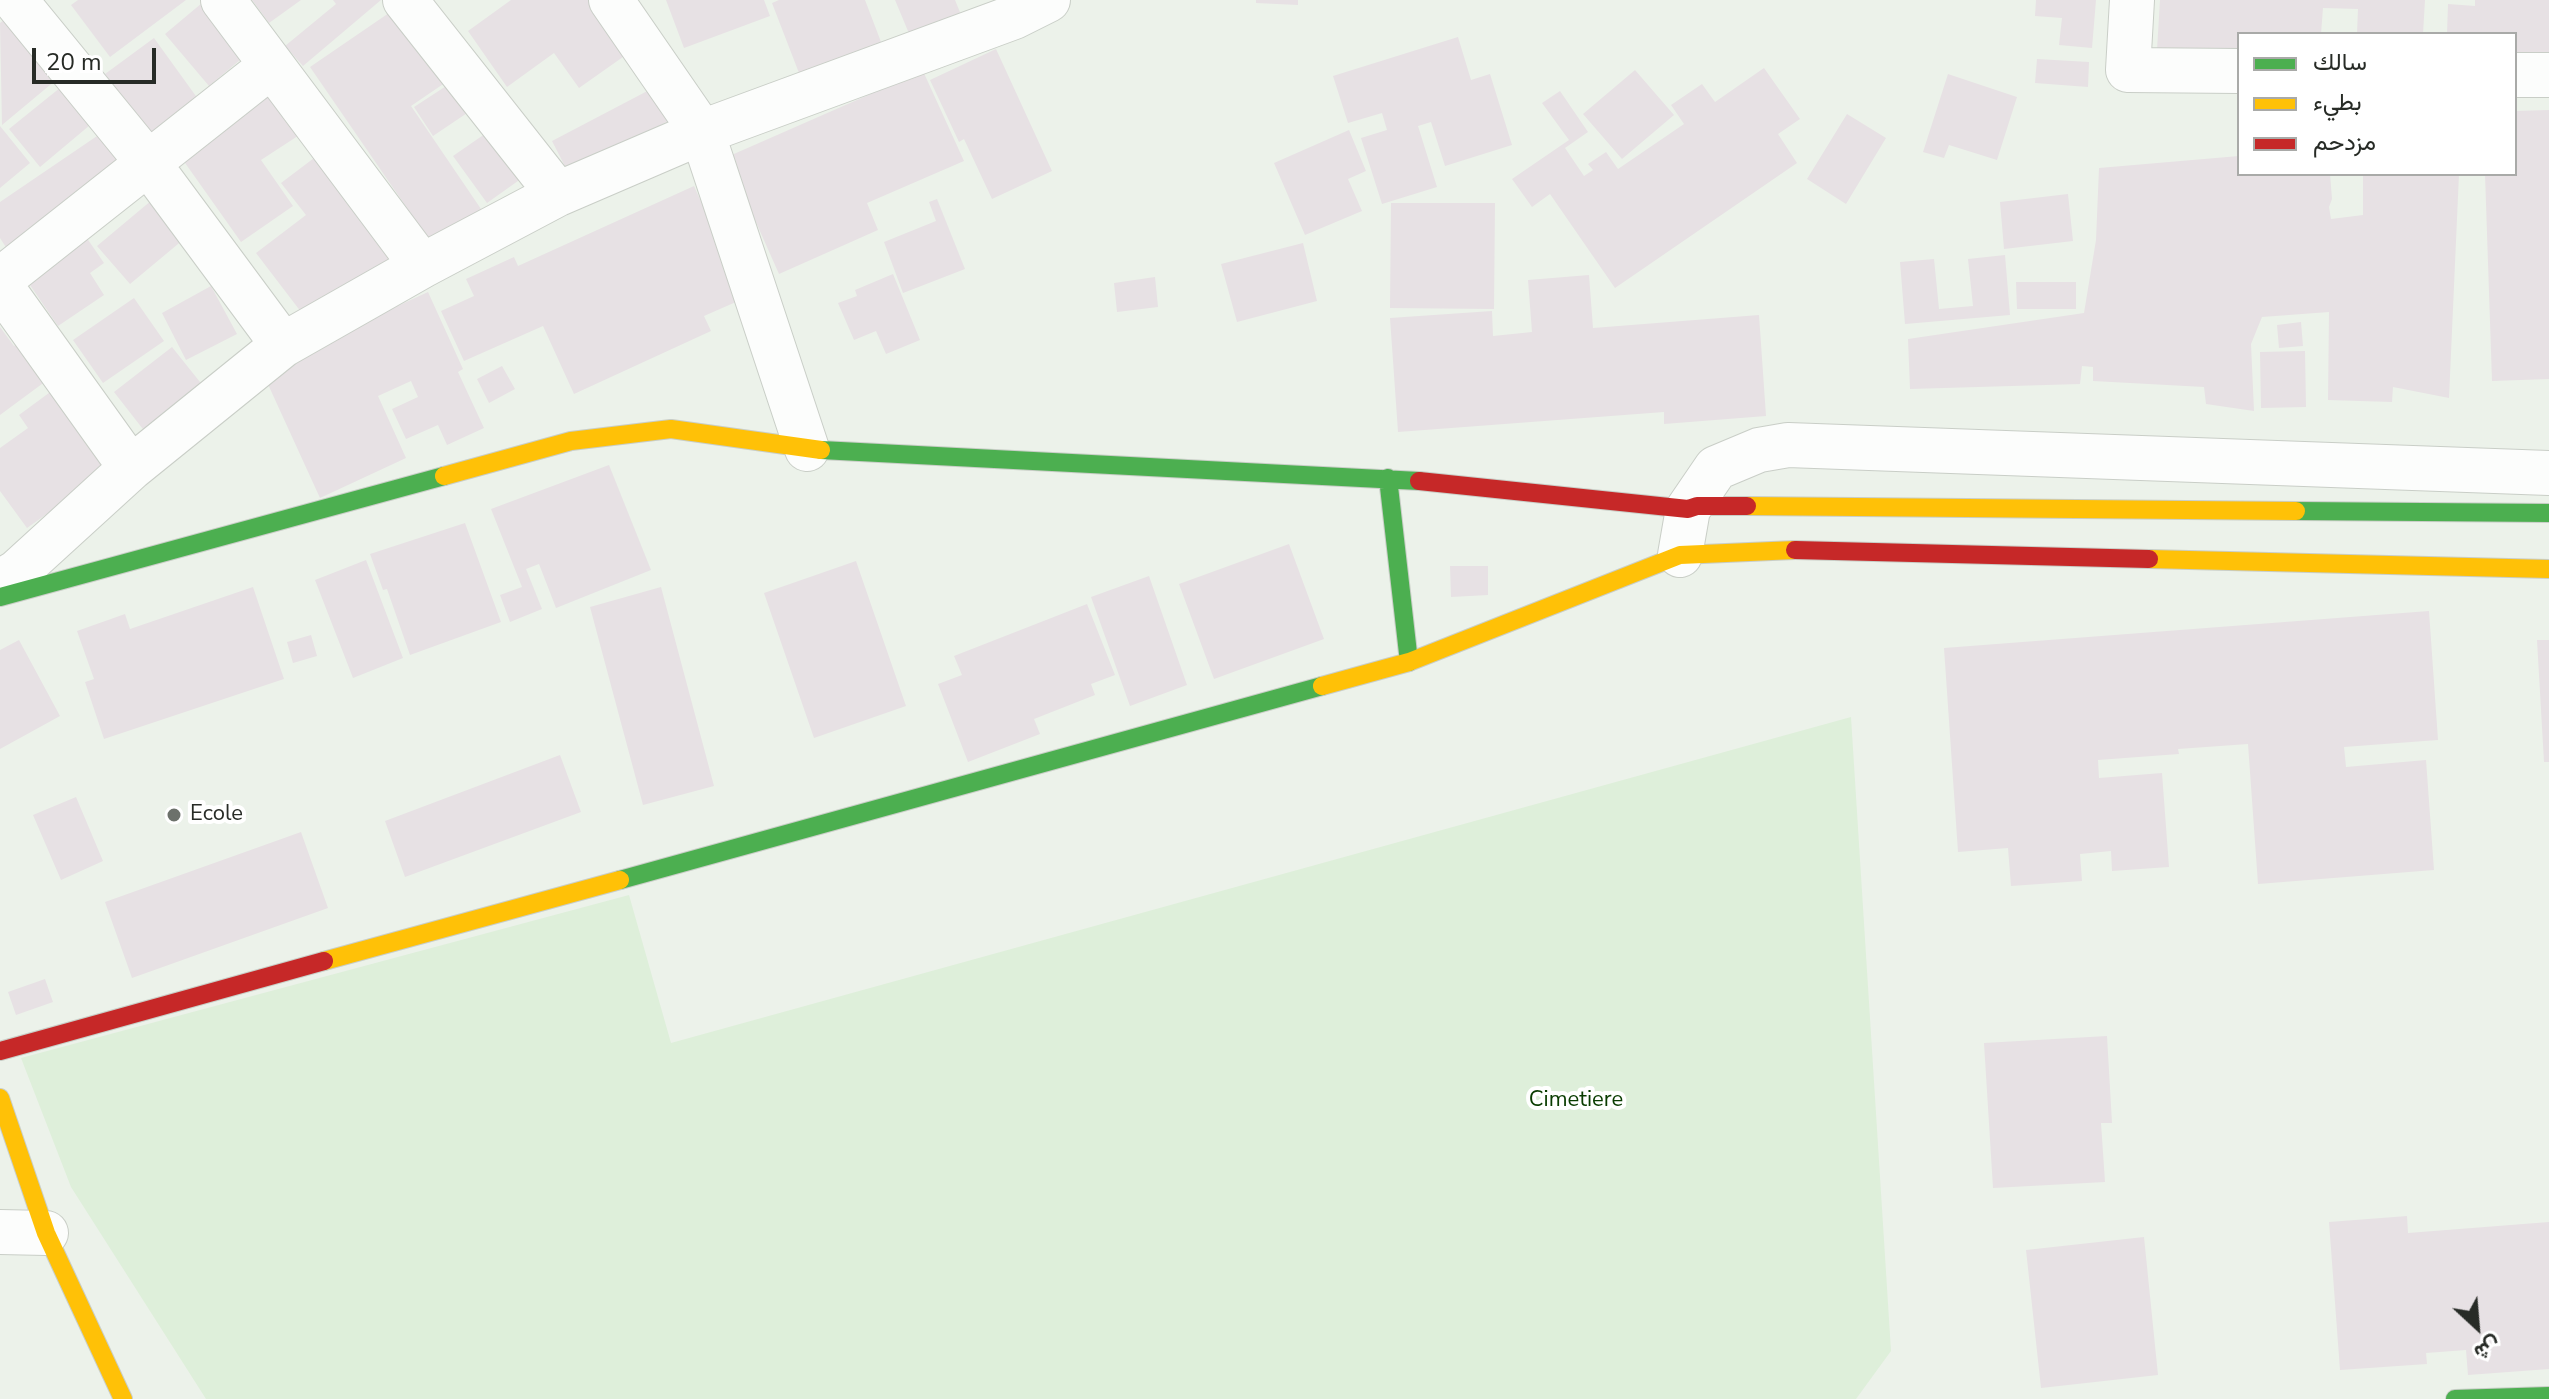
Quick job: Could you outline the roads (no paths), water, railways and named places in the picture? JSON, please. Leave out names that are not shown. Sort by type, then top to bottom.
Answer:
[{"type":"main road","points":[[4,575],[571,441],[671,429],[807,449],[1388,478],[1688,509],[1713,506],[2549,513]]},
{"type":"main road","points":[[1388,478],[1409,662]]},
{"type":"main road","points":[[0,1051],[1409,662],[1680,555],[1779,550],[2549,569]]},
{"type":"main road","points":[[0,1098],[46,1233],[123,1399]]},
{"type":"main road","points":[[2455,1399],[2549,1396]]},
{"type":"street","points":[[15,0],[149,164],[283,345]]},
{"type":"street","points":[[223,0],[422,266]]},
{"type":"street","points":[[405,0],[558,194]]},
{"type":"street","points":[[611,0],[702,132],[807,449]]},
{"type":"street","points":[[4,575],[283,345],[422,266],[558,194],[702,132],[1014,17],[1048,0]]},
{"type":"street","points":[[2132,0],[2128,70],[2237,71]]},
{"type":"street","points":[[131,468],[0,283],[271,66]]},
{"type":"street","points":[[2517,75],[2549,75]]},
{"type":"street","points":[[1680,555],[1688,509],[1716,468],[1759,450],[1788,445],[2549,473]]},
{"type":"street","points":[[0,1232],[46,1233]]},
{"type":"place","name":"Ecole","points":[[174,815]]},
{"type":"park label","name":"Cimetiere","points":[[1576,1101]]}]
